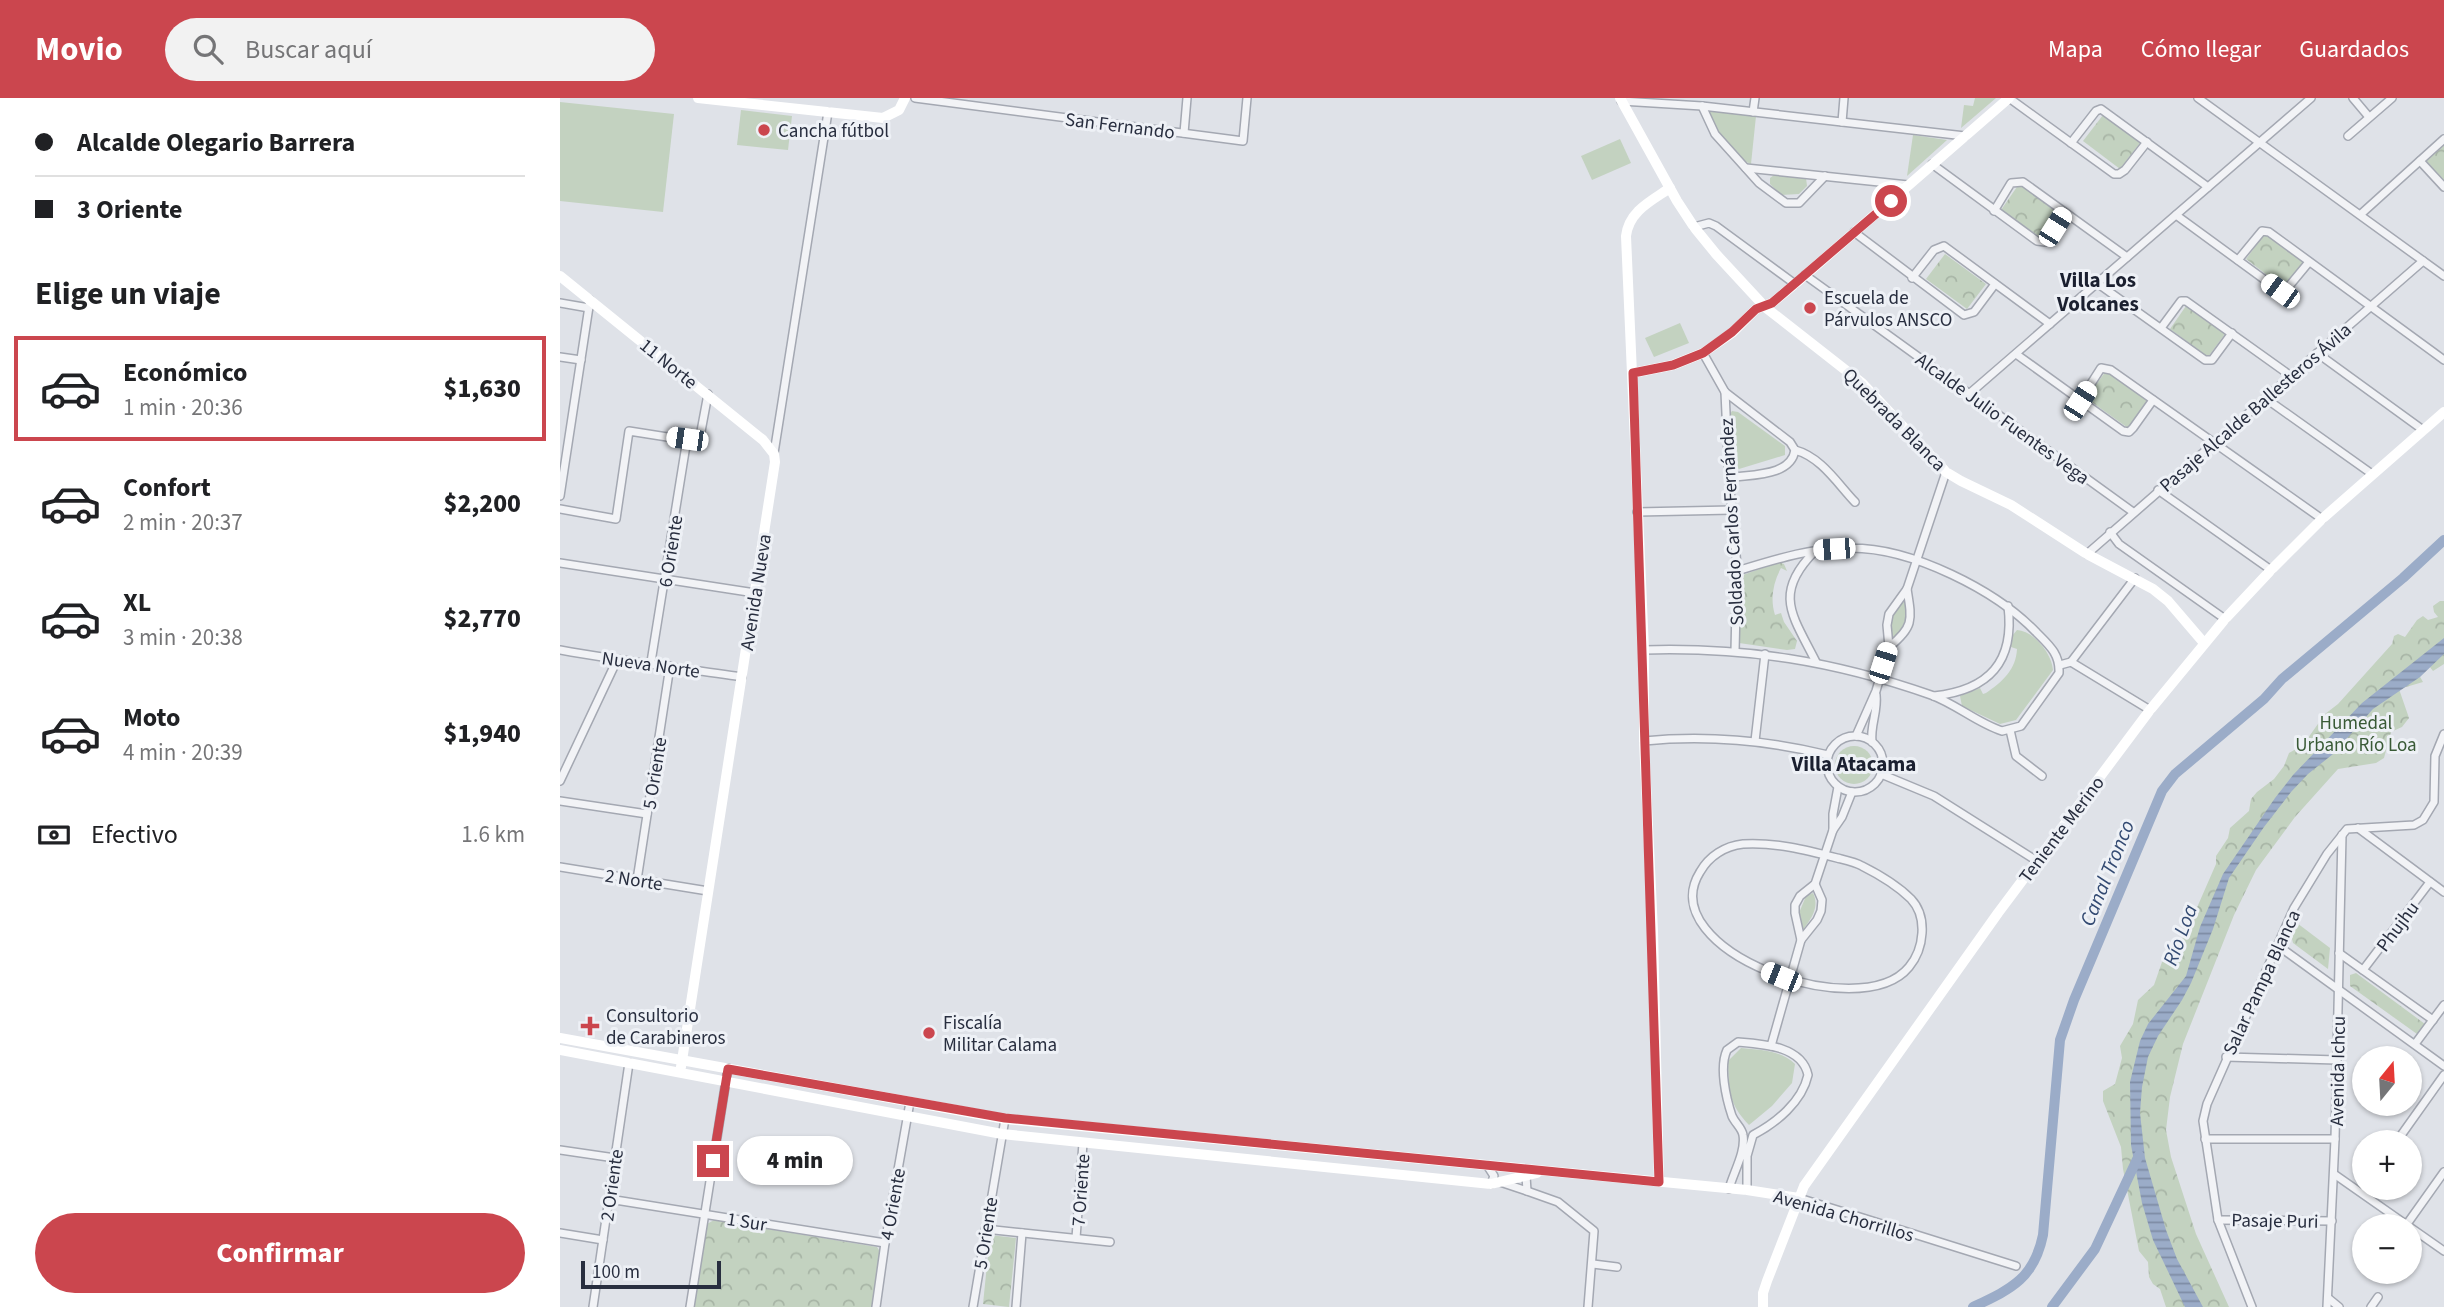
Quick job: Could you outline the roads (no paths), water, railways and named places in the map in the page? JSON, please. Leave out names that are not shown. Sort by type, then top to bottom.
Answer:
[{"type":"street","points":[[698,98],[749,101],[883,118],[899,110],[905,98]]},
{"type":"street","name":"San Fernando","points":[[915,98],[1243,141],[1247,98]]},
{"type":"street","points":[[1184,133],[1187,98]]},
{"type":"street","points":[[1754,112],[1755,98]]},
{"type":"street","points":[[1842,122],[1844,98]]},
{"type":"street","points":[[1633,373],[1673,365],[1703,353],[1732,332],[1756,309],[1765,307],[1796,284],[2009,98],[2114,174],[2125,170],[2147,142]]},
{"type":"street","points":[[2198,98],[2209,101],[2259,143],[2444,275]]},
{"type":"street","points":[[1969,394],[2311,98]]},
{"type":"street","points":[[2353,98],[2369,117]]},
{"type":"street","points":[[2348,136],[2392,98]]},
{"type":"street","points":[[1620,99],[1965,136]]},
{"type":"street","name":"Quebrada Blanca","points":[[1620,99],[1694,227],[1765,307],[1862,383],[1946,472],[2011,505],[2087,554],[2135,578],[2168,601],[2204,643]]},
{"type":"street","points":[[1702,106],[1715,134],[1759,183],[1786,202],[1799,202],[1825,176]]},
{"type":"street","points":[[2071,143],[2096,111],[2101,109],[2208,187]]},
{"type":"street","name":"Avenida Nueva","points":[[680,1073],[828,112]]},
{"type":"street","points":[[2361,214],[2444,139]]},
{"type":"street","points":[[2420,161],[2444,187]]},
{"type":"street","points":[[1932,164],[2036,241],[2045,242],[2064,212]]},
{"type":"street","points":[[1745,168],[1909,185]]},
{"type":"street","points":[[1994,211],[2011,183],[2023,181],[2127,257]]},
{"type":"street","points":[[1659,1182],[1653,931],[1644,741],[1644,650],[1627,226],[1632,216],[1670,188]]},
{"type":"street","points":[[2176,215],[2280,291],[2290,288],[2309,262]]},
{"type":"street","points":[[1694,227],[1709,223],[1716,226],[1796,284]]},
{"type":"street","points":[[2238,260],[2265,230],[2444,360]]},
{"type":"street","points":[[1854,233],[1964,315],[1974,312],[1995,284]]},
{"type":"street","points":[[1912,278],[1934,250],[1944,247],[2050,324]]},
{"type":"street","name":"Pasaje Alcalde Ballesteros Ávila","points":[[2087,554],[2423,261]]},
{"type":"street","name":"Alcalde Julio Fuentes Vega","points":[[1805,275],[2133,512]]},
{"type":"street","name":"11 Norte","points":[[560,276],[589,304],[708,394],[763,440],[774,454]]},
{"type":"street","points":[[2097,283],[2209,361],[2231,333]]},
{"type":"street","points":[[2161,328],[2181,301],[2186,300],[2291,376]]},
{"type":"street","points":[[560,303],[589,304],[560,494]]},
{"type":"street","points":[[1703,353],[1725,392],[1790,442],[1795,450],[1789,465],[1776,471],[1729,478]]},
{"type":"street","points":[[2317,353],[2423,430]]},
{"type":"street","points":[[2016,354],[2123,431],[2129,432],[2153,401]]},
{"type":"street","points":[[560,357],[581,360]]},
{"type":"street","points":[[2080,401],[2101,369],[2106,368],[2322,519]]},
{"type":"street","name":"Soldado Carlos Fernández","points":[[1725,392],[1737,571],[1735,651]]},
{"type":"street","points":[[560,509],[616,519],[629,431],[699,442],[708,394]]},
{"type":"street","points":[[2265,398],[2372,474]]},
{"type":"street","name":"Teniente Merino","points":[[1763,1307],[1765,1287],[1804,1186],[2037,861],[2150,710],[2204,643],[2271,570],[2322,519],[2444,412]]},
{"type":"street","name":"6 Oriente","points":[[651,663],[687,439]]},
{"type":"street","points":[[1795,450],[1818,461],[1855,502]]},
{"type":"street","points":[[1872,742],[1856,736],[1839,741],[1828,755],[1828,772],[1838,787],[1852,792],[1870,788],[1881,774],[1882,757],[1872,742],[1871,725],[1877,705],[1878,679],[1889,647],[1889,614],[1907,589],[1946,472]]},
{"type":"street","points":[[2158,491],[2271,570]]},
{"type":"street","points":[[1637,512],[1732,510]]},
{"type":"street","points":[[2110,532],[2119,544],[2225,619]]},
{"type":"street","points":[[1644,650],[1735,651],[1816,662],[1934,696],[2002,731],[2021,726],[2059,673],[2060,664],[2054,651],[2008,606],[1982,589],[1915,561],[1853,548],[1816,551],[1737,571]]},
{"type":"street","points":[[1816,551],[1795,574],[1789,601],[1797,628],[1816,662]]},
{"type":"street","points":[[560,563],[755,593]]},
{"type":"street","points":[[2071,662],[2135,578]]},
{"type":"street","points":[[1889,647],[1904,635],[1909,627],[1911,614],[1907,589]]},
{"type":"street","points":[[1934,696],[1972,688],[1992,673],[2001,660],[2010,626],[2008,606]]},
{"type":"street","name":"Nueva Norte","points":[[560,650],[741,677]]},
{"type":"street","points":[[1755,741],[1765,654]]},
{"type":"street","points":[[560,781],[617,660]]},
{"type":"street","points":[[2060,664],[2071,662],[2150,710]]},
{"type":"street","name":"5 Oriente","points":[[637,880],[670,666]]},
{"type":"street","points":[[1856,736],[1876,691]]},
{"type":"street","points":[[2010,730],[2016,757],[2042,775]]},
{"type":"street","points":[[2342,834],[2347,829],[2414,825],[2423,820],[2434,802],[2436,749],[2444,734]]},
{"type":"street","points":[[1644,741],[1689,737],[1755,741],[1828,755]]},
{"type":"street","points":[[2436,749],[2444,754]]},
{"type":"street","points":[[1881,774],[1934,796],[2037,861]]},
{"type":"street","points":[[1833,830],[1838,787]]},
{"type":"street","points":[[1801,940],[1795,905],[1800,896],[1815,884],[1833,830],[1842,817],[1852,792]]},
{"type":"street","points":[[560,801],[647,814]]},
{"type":"street","points":[[2358,828],[2444,892]]},
{"type":"street","name":"Salar Pampa Blanca","points":[[2252,1307],[2218,1220],[2203,1121],[2226,1057],[2294,908],[2342,834]]},
{"type":"street","name":"Avenida Ichcu","points":[[2327,1303],[2336,1139],[2342,834]]},
{"type":"street","points":[[1752,843],[1780,845],[1861,865],[1911,899],[1918,910],[1922,927],[1918,955],[1908,969],[1885,985],[1822,987],[1788,979],[1749,962],[1712,936],[1700,920],[1694,907],[1694,885],[1699,872],[1722,850],[1734,845],[1752,843]]},
{"type":"street","name":"2 Norte","points":[[560,867],[708,891]]},
{"type":"street","name":"Phujhu","points":[[2363,970],[2430,882]]},
{"type":"street","points":[[1771,1046],[1801,940],[1821,911],[1822,900],[1815,884]]},
{"type":"street","points":[[2277,945],[2444,1066]]},
{"type":"street","points":[[2339,953],[2433,1020]]},
{"type":"street","points":[[2415,1044],[2444,1005]]},
{"type":"street","name":"Avenida Chorrillos","points":[[560,1038],[1005,1118],[1746,1190],[1799,1198],[2016,1266]]},
{"type":"street","points":[[1729,1189],[1742,1149],[1742,1132],[1733,1119],[1727,1098],[1725,1055],[1731,1046],[1738,1042],[1771,1046],[1800,1058],[1806,1067],[1807,1079],[1800,1094],[1786,1111],[1753,1135],[1747,1156],[1746,1190]]},
{"type":"street","points":[[560,1050],[1002,1134],[1495,1183],[1558,1202],[1592,1227],[1595,1238],[1588,1307]]},
{"type":"street","points":[[2226,1057],[2337,1060]]},
{"type":"street","name":"2 Oriente","points":[[593,1307],[629,1063]]},
{"type":"street","points":[[690,1307],[728,1069]]},
{"type":"street","points":[[2405,1130],[2444,1075]]},
{"type":"street","points":[[805,1097],[807,1083]]},
{"type":"street","name":"4 Oriente","points":[[876,1307],[911,1102]]},
{"type":"street","name":"5 Oriente","points":[[973,1307],[1005,1118]]},
{"type":"street","points":[[1742,1132],[1753,1135]]},
{"type":"street","points":[[2205,1139],[2336,1139]]},
{"type":"street","name":"7 Oriente","points":[[1076,1238],[1083,1143]]},
{"type":"street","points":[[560,1150],[615,1158]]},
{"type":"street","points":[[1487,1165],[1495,1183]]},
{"type":"street","points":[[1495,1183],[1543,1171]]},
{"type":"street","points":[[2414,1214],[2444,1172]]},
{"type":"street","points":[[2334,1174],[2392,1214]]},
{"type":"street","points":[[1526,1176],[1527,1191]]},
{"type":"street","name":"1 Sur","points":[[609,1199],[885,1243]]},
{"type":"street","name":"Pasaje Puri","points":[[2218,1220],[2332,1221]]},
{"type":"street","points":[[985,1229],[1110,1242]]},
{"type":"street","points":[[560,1233],[603,1240]]},
{"type":"street","points":[[1016,1307],[1022,1233]]},
{"type":"street","points":[[2422,1235],[2444,1251]]},
{"type":"street","points":[[1592,1264],[1618,1267]]},
{"type":"street","points":[[2371,1307],[2378,1297]]},
{"type":"street","points":[[2327,1303],[2339,1307]]},
{"type":"water","points":[[2444,638],[2444,654],[2420,677],[2373,709],[2333,754],[2291,792],[2264,827],[2229,878],[2213,929],[2191,983],[2148,1057],[2140,1113],[2145,1158],[2177,1259],[2203,1307],[2185,1307],[2153,1240],[2142,1203],[2131,1145],[2130,1082],[2140,1041],[2148,1024],[2186,976],[2200,927],[2223,874],[2275,798],[2293,775],[2362,703]]},
{"type":"waterway","name":"Canal Tronco","points":[[1973,1307],[2019,1281],[2034,1262],[2039,1250],[2043,1235],[2060,1040],[2074,1000],[2162,791],[2175,774],[2444,540]]},
{"type":"waterway","points":[[2052,1307],[2095,1249],[2139,1155]]},
{"type":"place","name":"Cancha fútbol","points":[[764,130]]},
{"type":"place","name":"Escuela de Párvulos ANSCO","points":[[1810,308]]},
{"type":"place","name":"Consultorio de Carabineros","points":[[590,1026]]},
{"type":"place","name":"Fiscalía Militar Calama","points":[[929,1033]]},
{"type":"district","name":"Villa Los Volcanes","points":[[2098,292]]},
{"type":"district","name":"Villa Atacama","points":[[1854,764]]},
{"type":"park label","name":"Humedal Urbano Río Loa","points":[[2356,733]]},
{"type":"water label","name":"Río Loa","points":[[2180,935]]}]
